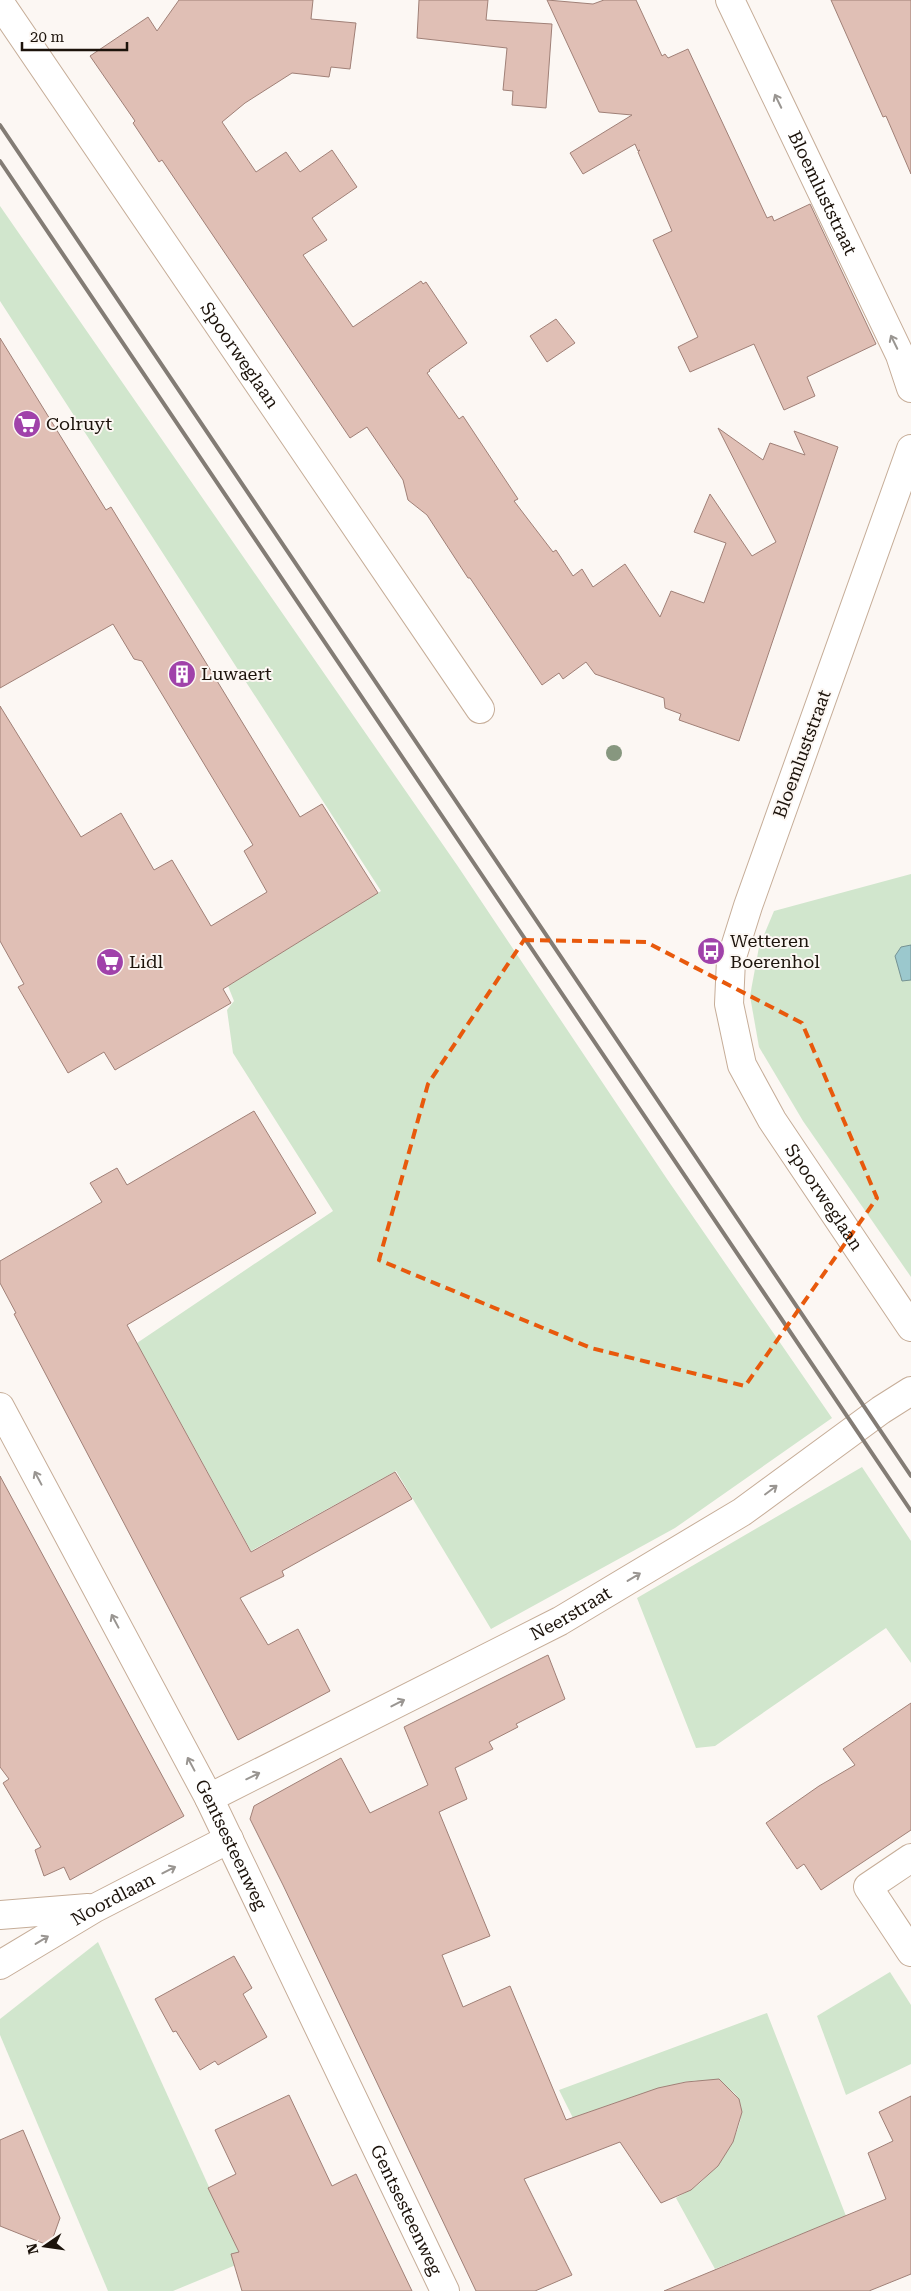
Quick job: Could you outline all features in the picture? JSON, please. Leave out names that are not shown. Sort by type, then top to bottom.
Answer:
[{"type":"street","name":"Bloemluststraat","points":[[730,0],[900,355],[911,388]]},
{"type":"street","name":"Spoorweglaan","points":[[0,2],[480,709]]},
{"type":"street","name":"Bloemluststraat","points":[[742,1065],[730,1012],[731,960],[748,906],[911,449]]},
{"type":"street","name":"Spoorweglaan","points":[[742,1065],[772,1120],[911,1327]]},
{"type":"street","name":"Neerstraat","points":[[209,1798],[568,1617],[742,1512],[881,1410],[911,1391]]},
{"type":"street","name":"Gentsesteenweg","points":[[0,1407],[209,1798],[445,2291]]},
{"type":"street","name":"Noordlaan","points":[[0,1964],[95,1908],[229,1839]]},
{"type":"street","points":[[911,1858],[868,1887],[911,1952]]},
{"type":"street","points":[[0,1915],[95,1908]]},
{"type":"highlighted area","points":[[524,940],[646,942],[802,1023],[877,1198],[745,1386],[591,1348],[379,1260],[428,1084]]},
{"type":"green space","points":[[0,206],[457,865],[667,1179],[832,1418],[675,1528],[491,1629],[396,1471],[251,1551],[137,1343],[333,1211],[233,1053],[227,1010],[234,1001],[228,986],[381,891],[0,301]]},
{"type":"green space","points":[[911,874],[911,1277],[803,1121],[759,1047],[750,996],[759,947],[774,911]]},
{"type":"green space","points":[[862,1467],[911,1541],[911,1663],[886,1628],[715,1746],[696,1748],[637,1598]]},
{"type":"green space","points":[[98,1942],[243,2262],[173,2291],[108,2291],[0,2035],[0,2019]]},
{"type":"green space","points":[[890,1972],[911,2005],[911,2064],[846,2095],[817,2016]]},
{"type":"green space","points":[[767,2013],[846,2216],[715,2269],[676,2198],[702,2181],[725,2153],[740,2121],[741,2106],[735,2094],[721,2085],[689,2081],[629,2098],[573,2118],[559,2090]]},
{"type":"water","points":[[911,945],[911,980],[902,981],[895,956],[901,947]]},
{"type":"building","points":[[179,0],[313,0],[311,19],[356,23],[350,69],[331,67],[329,77],[292,73],[245,103],[222,122],[256,172],[286,152],[300,172],[332,150],[357,187],[312,218],[327,240],[303,255],[353,327],[421,281],[423,284],[426,282],[467,343],[427,373],[459,419],[463,416],[518,499],[514,501],[553,552],[556,550],[573,576],[582,569],[593,587],[625,564],[660,617],[671,591],[704,603],[726,543],[694,532],[710,494],[752,556],[776,542],[718,428],[763,460],[770,443],[805,455],[794,431],[838,447],[739,741],[679,720],[681,714],[665,708],[664,698],[595,674],[586,662],[563,679],[559,673],[542,685],[427,515],[408,500],[403,480],[367,427],[350,438],[162,160],[159,162],[133,123],[135,121],[90,56],[148,17],[157,31]]},
{"type":"building","points":[[419,0],[488,0],[486,20],[552,24],[546,108],[512,105],[513,91],[503,90],[507,48],[417,38]]},
{"type":"building","points":[[547,0],[593,4],[604,0],[636,0],[662,56],[665,54],[668,58],[688,49],[767,218],[772,216],[774,221],[810,204],[876,344],[807,377],[815,396],[784,410],[754,344],[690,372],[678,347],[698,337],[653,240],[672,231],[638,152],[640,150],[638,151],[635,144],[583,174],[570,153],[632,115],[599,112]]},
{"type":"building","points":[[831,0],[911,0],[911,174],[886,116],[883,117]]},
{"type":"building","points":[[556,319],[575,343],[547,362],[530,336]]},
{"type":"building","points":[[0,338],[106,510],[111,507],[300,817],[322,804],[378,893],[223,989],[231,1003],[115,1070],[104,1052],[68,1073],[18,987],[24,984],[0,941],[0,706],[81,837],[121,813],[154,870],[172,860],[211,926],[267,892],[244,851],[253,845],[142,661],[134,659],[113,624],[0,688]]},
{"type":"building","points":[[254,1111],[316,1213],[127,1325],[251,1552],[395,1472],[412,1499],[282,1571],[284,1576],[240,1598],[268,1645],[298,1629],[330,1691],[238,1740],[14,1314],[16,1313],[0,1283],[0,1261],[102,1202],[90,1183],[117,1168],[127,1185]]},
{"type":"building","points":[[0,1476],[184,1816],[70,1880],[64,1867],[44,1876],[35,1850],[41,1847],[3,1783],[9,1779],[0,1767]]},
{"type":"building","points":[[548,1655],[565,1699],[516,1724],[518,1727],[489,1742],[493,1749],[455,1768],[467,1799],[439,1812],[490,1936],[442,1955],[463,2007],[510,1986],[566,2120],[658,2088],[686,2082],[719,2079],[739,2099],[742,2112],[733,2142],[718,2166],[691,2190],[661,2203],[620,2142],[524,2179],[572,2275],[535,2291],[476,2291],[250,1819],[254,1806],[341,1758],[370,1813],[428,1785],[404,1727]]},
{"type":"building","points":[[911,1703],[911,1830],[821,1890],[804,1864],[797,1869],[766,1823],[819,1786],[855,1765],[843,1749]]},
{"type":"building","points":[[234,1956],[252,1988],[243,1994],[267,2037],[218,2065],[215,2061],[200,2070],[176,2031],[173,2032],[155,1999]]},
{"type":"building","points":[[289,2095],[332,2186],[356,2174],[412,2291],[242,2291],[231,2254],[239,2252],[208,2188],[236,2174],[215,2130]]},
{"type":"building","points":[[911,2096],[911,2274],[869,2291],[664,2291],[886,2199],[868,2153],[893,2141],[879,2112]]},
{"type":"building","points":[[23,2130],[60,2218],[50,2246],[0,2226],[0,2140]]},
{"type":"railway","points":[[0,125],[911,1476]]},
{"type":"railway","points":[[0,161],[911,1511]]},
{"type":"place","name":"Colruyt","points":[[27,424]]},
{"type":"place","name":"Luwaert","points":[[182,674]]},
{"type":"place","name":"Wetteren Boerenhol","points":[[711,951]]},
{"type":"place","name":"Lidl","points":[[110,962]]}]
